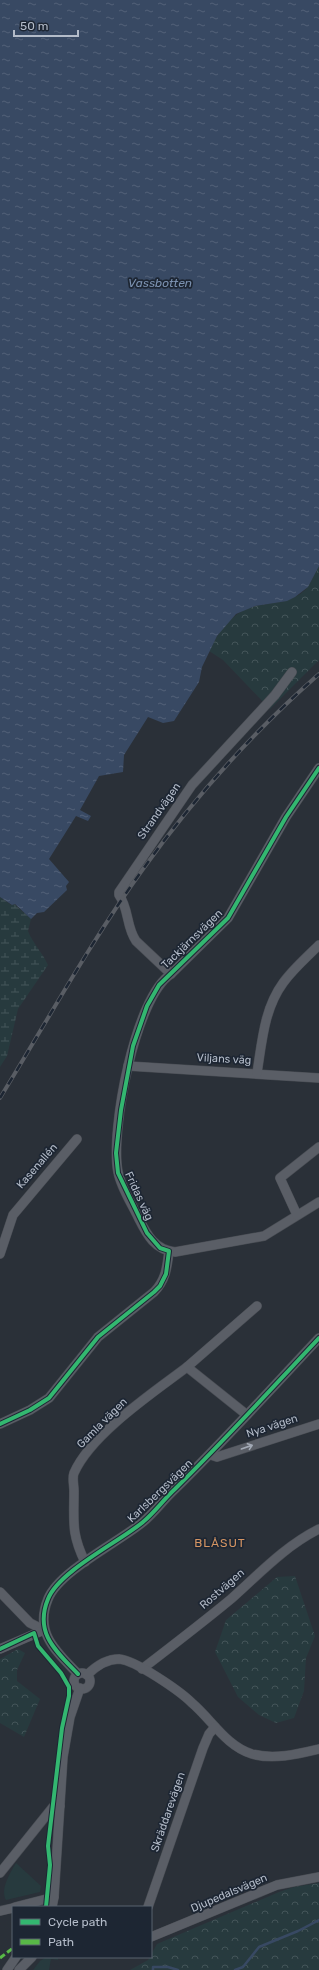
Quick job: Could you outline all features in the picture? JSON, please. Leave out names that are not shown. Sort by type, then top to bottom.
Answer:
[{"type":"street","name":"Strandvägen","points":[[171,974],[131,935],[125,903],[119,892],[192,785],[275,695],[292,672]]},
{"type":"street","name":"Tackjärnsvägen","points":[[128,1066],[133,1046],[148,1006],[159,985],[163,979],[171,974],[228,918],[286,817],[319,768]]},
{"type":"street","points":[[257,1073],[265,1025],[272,1000],[292,971],[319,945]]},
{"type":"street","name":"Viljans väg","points":[[128,1066],[319,1078]]},
{"type":"street","name":"Fridas väg","points":[[128,1066],[116,1153],[118,1173],[146,1233],[160,1248],[169,1251]]},
{"type":"street","name":"Kasenallén","points":[[0,1254],[13,1215],[77,1139]]},
{"type":"street","points":[[297,1215],[280,1178],[319,1147]]},
{"type":"street","points":[[0,1424],[30,1410],[49,1398],[98,1337],[160,1286],[166,1274],[169,1251],[182,1251],[260,1238],[271,1233],[319,1202]]},
{"type":"street","name":"Gamla vägen","points":[[85,1562],[76,1542],[73,1530],[73,1479],[75,1472],[93,1447],[122,1418],[140,1402],[187,1367],[257,1306]]},
{"type":"street","name":"Karlsbergsvägen","points":[[44,1630],[44,1610],[48,1597],[70,1573],[145,1521],[211,1455],[319,1338]]},
{"type":"street","points":[[187,1367],[247,1415]]},
{"type":"street","name":"Nya vägen","points":[[211,1455],[217,1457],[319,1424]]},
{"type":"street","name":"Rostvägen","points":[[142,1669],[227,1602],[298,1540],[319,1529]]},
{"type":"street","points":[[0,1592],[30,1623],[44,1630],[59,1654],[78,1674],[82,1673],[87,1675],[90,1679],[85,1688],[76,1686],[74,1682],[78,1674]]},
{"type":"street","points":[[0,1649],[22,1638],[44,1630]]},
{"type":"street","points":[[87,1675],[101,1663],[111,1660],[127,1661],[168,1685],[193,1703],[215,1727],[234,1744],[252,1754],[262,1756],[283,1756],[319,1749]]},
{"type":"street","points":[[24,1906],[54,1903],[66,1738],[80,1688]]},
{"type":"street","name":"Skräddarevägen","points":[[148,1906],[203,1748],[209,1734],[215,1727]]},
{"type":"street","points":[[0,1873],[53,1807],[60,1806]]},
{"type":"street","name":"Djupedalsvägen","points":[[152,1937],[277,1885],[319,1877]]},
{"type":"street","points":[[0,1911],[12,1908]]},
{"type":"street","points":[[19,1970],[30,1958]]},
{"type":"street","points":[[26,1970],[31,1958]]},
{"type":"street","points":[[0,1968],[11,1964]]},
{"type":"green space","points":[[319,566],[319,660],[270,709],[223,660],[209,651],[222,629],[240,612],[256,606],[296,597],[307,588]]},
{"type":"green space","points":[[0,897],[11,905],[14,904],[31,919],[28,931],[48,965],[18,1009],[7,1056],[0,1067]]},
{"type":"green space","points":[[295,1576],[315,1636],[306,1658],[304,1691],[294,1718],[276,1723],[259,1715],[238,1697],[215,1652],[226,1620],[277,1577]]},
{"type":"green space","points":[[18,1649],[25,1653],[17,1670],[17,1681],[40,1699],[24,1737],[0,1723],[0,1659]]},
{"type":"green space","points":[[16,1863],[41,1886],[40,1892],[6,1900],[4,1896],[5,1886]]},
{"type":"green space","points":[[319,1883],[319,1970],[130,1970],[149,1958],[152,1958],[152,1953],[157,1944],[294,1887]]},
{"type":"green space","points":[[44,1958],[58,1958],[58,1960],[51,1959],[49,1970],[33,1970]]},
{"type":"water","name":"Vassbotten","points":[[0,0],[319,0],[319,566],[308,587],[295,597],[287,601],[255,606],[236,614],[217,636],[202,667],[199,682],[174,721],[163,723],[148,717],[124,755],[123,772],[99,776],[80,810],[91,816],[88,821],[76,816],[49,859],[69,882],[66,886],[67,890],[44,912],[37,913],[31,919],[15,904],[12,905],[0,897]]},
{"type":"waterway","points":[[235,1970],[243,1967],[259,1947],[298,1931],[319,1920]]},
{"type":"waterway","points":[[153,1970],[153,1967],[168,1967],[178,1970]]},
{"type":"railway","points":[[0,1098],[69,982],[105,925],[162,843],[204,791],[248,742],[319,674]]},
{"type":"marked path","points":[[0,1958],[12,1949]]},
{"type":"cycle path","points":[[0,1424],[30,1410],[49,1398],[98,1337],[154,1292],[160,1286],[166,1274],[169,1251],[160,1248],[147,1233],[118,1173],[116,1153],[121,1110],[133,1046],[147,1006],[159,985],[228,918],[286,817],[319,768]]},
{"type":"cycle path","points":[[78,1674],[55,1649],[46,1632],[44,1611],[54,1588],[77,1568],[143,1522],[194,1471],[319,1338]]},
{"type":"cycle path","points":[[0,1649],[34,1633],[38,1646],[61,1673],[69,1687],[69,1696],[62,1728],[48,1846],[50,1865],[46,1906]]},
{"type":"district","name":"BLÅSUT","points":[[220,1543]]}]
